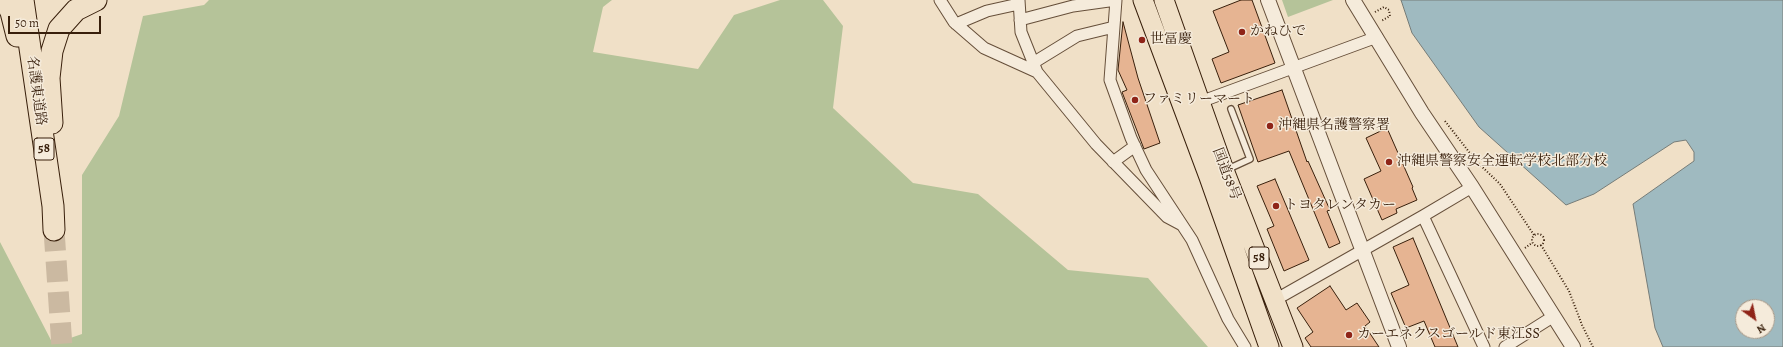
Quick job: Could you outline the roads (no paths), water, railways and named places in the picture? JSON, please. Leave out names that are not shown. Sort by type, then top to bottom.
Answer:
[{"type":"highway","points":[[5,0],[11,12],[21,52],[35,92]]},
{"type":"highway","name":"名護東道路","points":[[23,0],[52,206],[54,230]]},
{"type":"highway","points":[[52,206],[54,158],[49,78],[52,51],[59,29],[66,19],[76,10],[96,0]]},
{"type":"highway","name":"国道58号","points":[[1142,0],[1217,174],[1275,300],[1293,347]]},
{"type":"highway","name":"国道58号","points":[[1164,0],[1200,102],[1217,174],[1269,347]]},
{"type":"street","points":[[940,0],[956,24],[984,48],[1035,67]]},
{"type":"street","points":[[1020,20],[1073,6],[1116,0],[1110,80],[1135,146],[1146,170],[1192,240],[1228,320],[1245,347]]},
{"type":"street","points":[[1268,0],[1399,347]]},
{"type":"street","points":[[1353,0],[1380,32],[1422,113],[1472,187],[1573,347]]},
{"type":"street","points":[[956,24],[987,11],[1019,2],[1021,32],[1035,67],[1096,144],[1166,218],[1184,226]]},
{"type":"street","points":[[1035,67],[1076,36],[1114,27]]},
{"type":"street","points":[[1200,102],[1294,68],[1380,32]]},
{"type":"street","points":[[1113,162],[1135,146]]},
{"type":"street","points":[[1275,300],[1472,187]]},
{"type":"street","points":[[1423,216],[1484,347]]},
{"type":"street","points":[[1505,347],[1554,316]]},
{"type":"lane","points":[[1217,174],[1250,159],[1231,109]]},
{"type":"water","points":[[1401,0],[1783,0],[1783,347],[1663,347],[1655,328],[1633,204],[1694,161],[1694,152],[1686,140],[1674,142],[1594,194],[1566,205],[1479,127],[1412,33]]},
{"type":"tunnel","points":[[54,230],[62,347]]},
{"type":"place","name":"かねひで","points":[[1242,32]]},
{"type":"place","name":"世冨慶","points":[[1142,40]]},
{"type":"place","name":"ファミリーマート","points":[[1135,100]]},
{"type":"place","name":"沖縄県名護警察署","points":[[1270,126]]},
{"type":"place","name":"沖縄県警察安全運転学校北部分校","points":[[1389,162]]},
{"type":"place","name":"トヨタレンタカー","points":[[1276,206]]},
{"type":"place","name":"カーエネクスゴールド東江SS","points":[[1349,335]]}]
